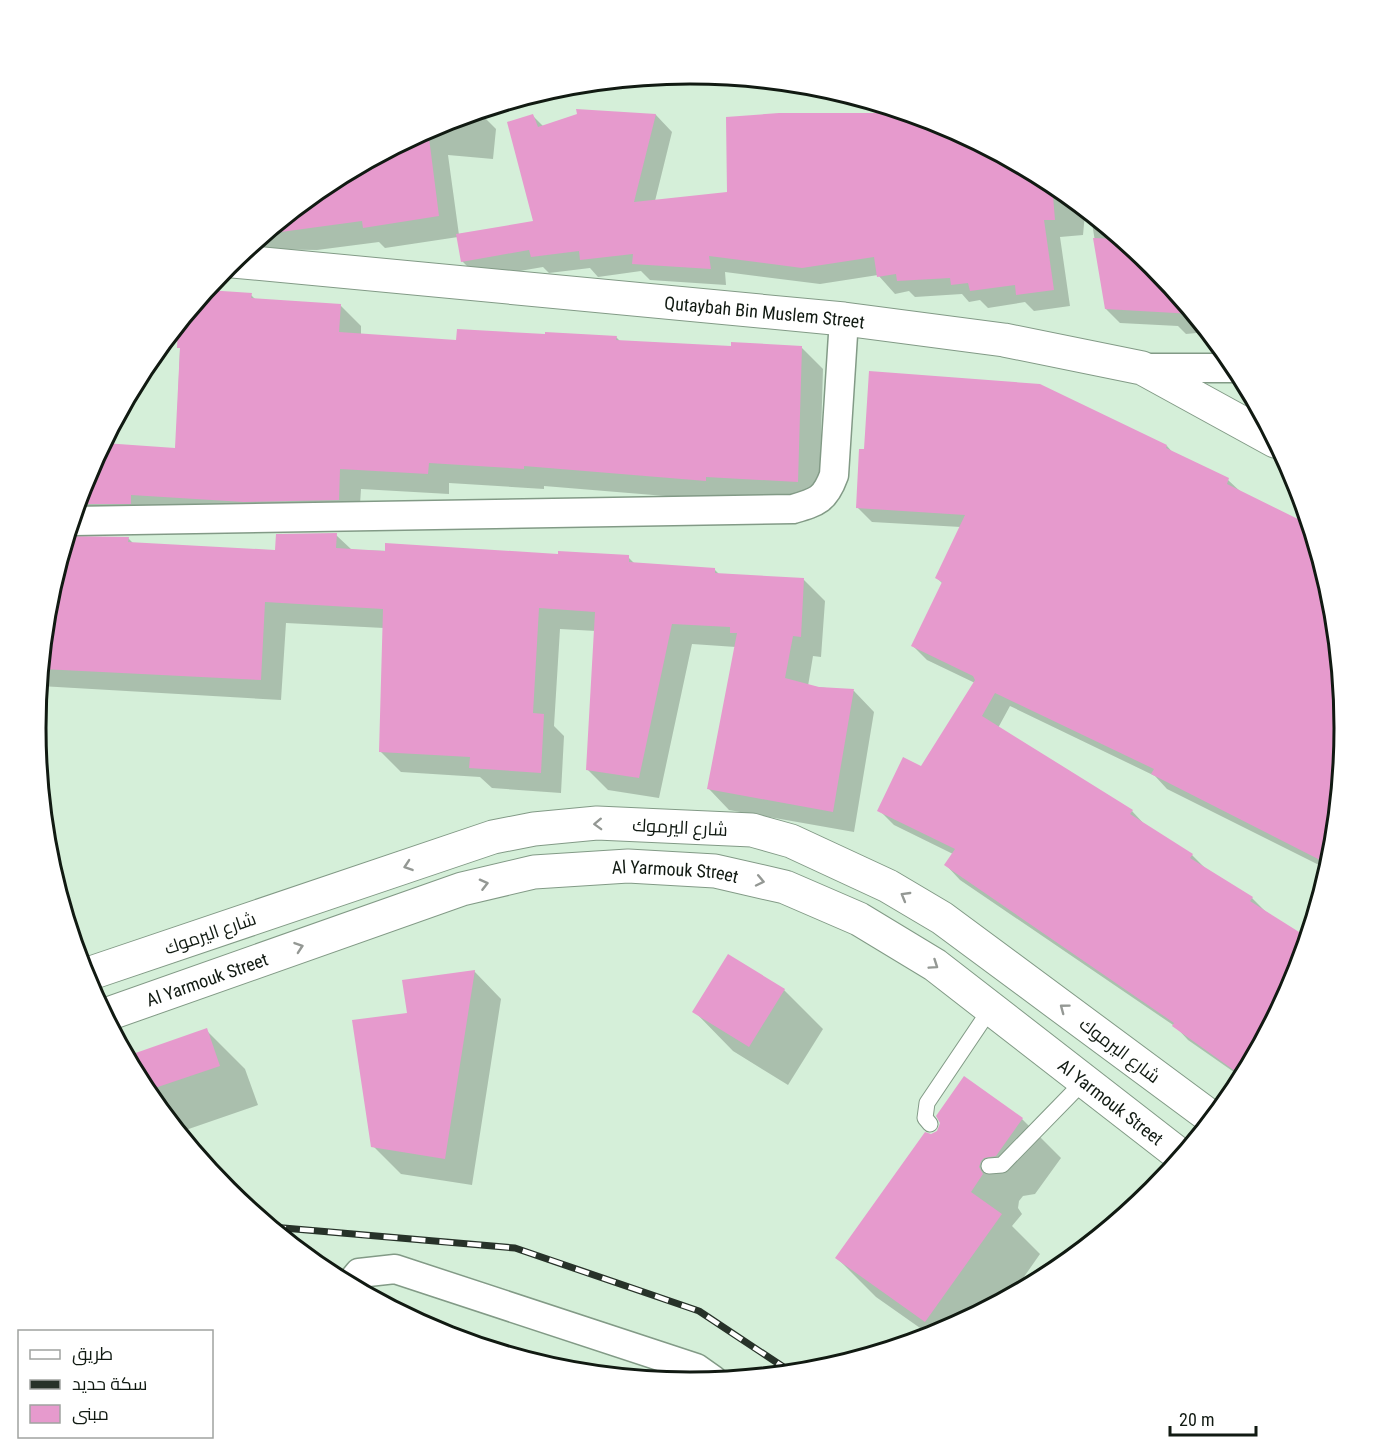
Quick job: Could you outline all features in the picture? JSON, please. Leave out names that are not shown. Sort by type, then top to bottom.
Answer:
[{"type":"main road","name":"Qutaybah Bin Muslem Street","points":[[246,262],[844,319],[1004,340],[1142,368],[1262,434]]},
{"type":"main road","name":"شارع اليرموك","points":[[94,972],[493,837],[534,829],[597,824],[752,830],[791,841],[841,863],[942,918],[1206,1113]]},
{"type":"main road","name":"Al Yarmouk Street","points":[[113,1012],[462,889],[534,872],[628,866],[715,871],[785,887],[859,919],[935,965],[1175,1151]]},
{"type":"street","points":[[81,520],[793,509],[817,502],[828,490],[834,475],[844,319]]},
{"type":"street","points":[[1142,368],[1224,368]]},
{"type":"street","points":[[355,1277],[359,1273],[395,1269],[701,1371]]},
{"type":"lane","points":[[930,1124],[925,1119],[927,1103],[991,1008]]},
{"type":"lane","points":[[989,1166],[1002,1165],[1084,1081]]},
{"type":"building","points":[[576,109],[656,114],[634,202],[727,192],[726,117],[779,113],[879,113],[936,133],[1012,171],[1053,197],[1055,220],[1044,220],[1054,290],[1016,295],[1015,285],[970,291],[968,283],[951,285],[950,278],[897,281],[896,274],[877,277],[874,257],[802,268],[709,256],[711,269],[632,264],[633,254],[580,260],[579,251],[531,257],[529,250],[461,262],[456,234],[533,221],[507,122],[533,114],[538,127],[577,114]]},
{"type":"building","points":[[429,140],[439,216],[363,228],[362,221],[280,232],[332,193],[368,171]]},
{"type":"building","points":[[1093,238],[1108,239],[1114,244],[1145,273],[1182,313],[1105,309]]},
{"type":"building","points":[[218,291],[252,293],[251,298],[341,304],[339,332],[456,340],[457,329],[617,336],[616,340],[731,346],[731,342],[802,346],[798,482],[706,477],[706,481],[524,466],[524,469],[429,463],[428,474],[340,469],[339,500],[244,502],[131,495],[131,504],[87,504],[113,444],[175,448],[180,348],[177,348],[179,336]]},
{"type":"building","points":[[869,371],[1040,384],[1167,445],[1166,448],[1229,478],[1227,484],[1298,519],[1312,561],[1321,602],[1332,686],[1334,728],[1332,770],[1320,860],[1151,774],[1154,769],[995,693],[982,716],[1133,810],[1130,814],[1193,854],[1190,858],[1253,897],[1250,901],[1300,932],[1285,974],[1267,1013],[1234,1071],[1172,1026],[1174,1023],[944,865],[955,849],[877,811],[903,757],[921,766],[975,680],[973,676],[911,646],[942,582],[935,578],[965,515],[856,508],[859,449],[864,449]]},
{"type":"building","points":[[337,533],[336,548],[385,551],[385,543],[558,554],[558,551],[629,555],[629,562],[715,568],[715,573],[804,578],[801,637],[793,636],[785,678],[819,687],[854,689],[833,812],[707,789],[737,633],[730,633],[730,627],[672,624],[639,778],[586,770],[595,612],[539,608],[533,713],[544,714],[541,773],[469,768],[470,757],[379,752],[383,609],[265,602],[261,680],[50,669],[59,602],[76,536],[129,537],[128,542],[275,550],[276,534]]},
{"type":"building","points":[[728,954],[785,989],[749,1047],[692,1012]]},
{"type":"building","points":[[475,970],[445,1159],[371,1147],[352,1020],[407,1013],[402,980]]},
{"type":"building","points":[[207,1028],[220,1066],[156,1088],[135,1053]]},
{"type":"building","points":[[964,1076],[1023,1118],[996,1156],[984,1158],[981,1161],[979,1167],[983,1174],[971,1192],[1002,1214],[925,1322],[835,1258],[925,1132],[931,1134],[937,1131],[940,1123],[936,1116]]},
{"type":"railway","points":[[285,1228],[515,1248],[699,1311],[780,1365]]}]
